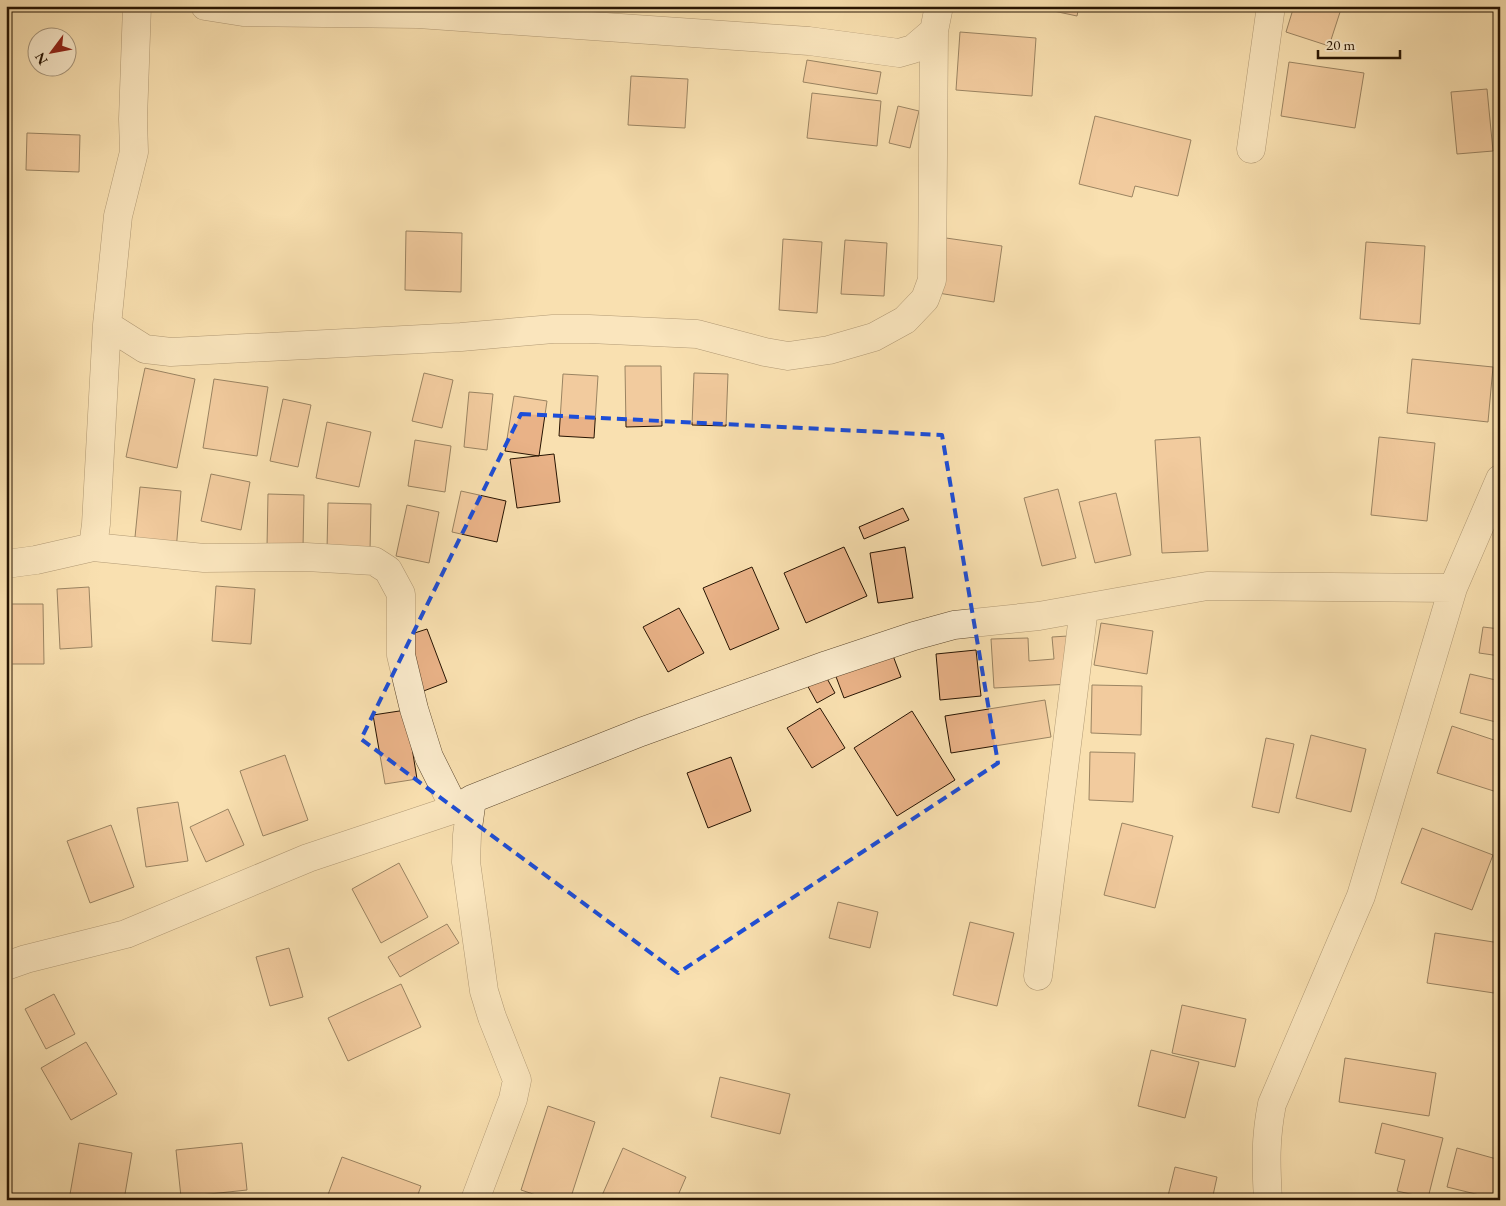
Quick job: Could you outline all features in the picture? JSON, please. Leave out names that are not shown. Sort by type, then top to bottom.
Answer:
[{"type":"street","points":[[93,547],[97,514],[107,325],[118,216],[134,152],[133,119],[137,6]]},
{"type":"street","points":[[205,6],[242,12],[421,10],[809,41],[899,53],[913,49],[937,19]]},
{"type":"street","points":[[1252,148],[1271,6]]},
{"type":"street","points":[[107,325],[144,349],[171,352],[461,337],[552,329],[589,328],[697,334],[765,352],[788,356],[829,350],[874,336],[905,320],[925,299],[932,280],[937,19]]},
{"type":"street","points":[[1268,1200],[1265,1151],[1272,1104],[1361,896],[1453,588],[1500,479]]},
{"type":"street","points":[[6,564],[36,560],[93,547],[204,558],[306,557],[374,561],[388,570],[401,594],[401,655],[414,709],[429,757],[464,804],[467,835],[466,862],[484,992],[516,1080],[512,1099],[475,1200]]},
{"type":"street","points":[[6,966],[26,959],[126,934],[308,858],[464,804],[641,732],[827,665],[914,636],[954,625],[1040,616],[1207,586],[1453,588]]},
{"type":"street","points":[[1038,976],[1084,608]]},
{"type":"highlighted area","points":[[521,414],[942,435],[998,763],[678,973],[361,739]]},
{"type":"building","points":[[1030,6],[1079,6],[1077,16]]},
{"type":"building","points":[[1294,6],[1342,6],[1329,46],[1286,32]]},
{"type":"building","points":[[960,32],[1036,38],[1032,96],[956,90]]},
{"type":"building","points":[[807,60],[881,72],[877,94],[803,82]]},
{"type":"building","points":[[1289,62],[1364,73],[1355,128],[1281,116]]},
{"type":"building","points":[[631,76],[688,79],[685,128],[628,125]]},
{"type":"building","points":[[1487,89],[1493,151],[1457,154],[1451,92]]},
{"type":"building","points":[[812,93],[881,101],[877,146],[807,138]]},
{"type":"building","points":[[898,106],[919,111],[910,148],[889,143]]},
{"type":"building","points":[[1095,116],[1191,140],[1178,196],[1135,186],[1132,197],[1079,184]]},
{"type":"building","points":[[27,133],[80,135],[79,172],[26,170]]},
{"type":"building","points":[[406,231],[462,233],[461,292],[405,290]]},
{"type":"building","points":[[946,238],[1002,246],[994,302],[938,293]]},
{"type":"building","points":[[783,239],[822,242],[817,313],[779,310]]},
{"type":"building","points":[[845,240],[887,243],[884,296],[841,294]]},
{"type":"building","points":[[1366,242],[1425,246],[1420,324],[1360,319]]},
{"type":"building","points":[[1412,359],[1493,367],[1488,422],[1407,413]]},
{"type":"building","points":[[625,366],[661,366],[662,426],[626,427]]},
{"type":"building","points":[[145,368],[195,379],[177,468],[126,457]]},
{"type":"building","points":[[424,373],[453,380],[442,428],[412,421]]},
{"type":"building","points":[[694,373],[728,374],[726,426],[692,425]]},
{"type":"building","points":[[563,374],[598,376],[594,438],[559,436]]},
{"type":"building","points":[[214,379],[268,387],[257,456],[203,448]]},
{"type":"building","points":[[469,392],[493,394],[487,450],[464,447]]},
{"type":"building","points":[[514,396],[547,401],[539,456],[505,451]]},
{"type":"building","points":[[283,399],[311,405],[298,467],[270,461]]},
{"type":"building","points":[[327,422],[371,432],[359,487],[316,478]]},
{"type":"building","points":[[1200,437],[1208,551],[1162,553],[1155,440]]},
{"type":"building","points":[[1379,437],[1435,443],[1427,521],[1371,515]]},
{"type":"building","points":[[415,440],[451,446],[445,492],[408,486]]},
{"type":"building","points":[[554,454],[560,502],[517,508],[510,459]]},
{"type":"building","points":[[211,474],[250,482],[241,530],[201,521]]},
{"type":"building","points":[[140,487],[181,491],[176,551],[134,547]]},
{"type":"building","points":[[1058,489],[1076,558],[1042,566],[1024,498]]},
{"type":"building","points":[[461,491],[506,501],[497,542],[452,532]]},
{"type":"building","points":[[1116,493],[1131,555],[1095,563],[1079,502]]},
{"type":"building","points":[[268,494],[304,495],[303,548],[267,547]]},
{"type":"building","points":[[328,503],[371,504],[370,551],[327,550]]},
{"type":"building","points":[[407,505],[439,512],[429,563],[396,556]]},
{"type":"building","points":[[903,508],[909,520],[864,539],[859,527]]},
{"type":"building","points":[[844,547],[867,596],[806,623],[784,573]]},
{"type":"building","points":[[905,547],[913,598],[878,603],[870,553]]},
{"type":"building","points":[[752,567],[779,629],[730,650],[703,588]]},
{"type":"building","points":[[216,586],[255,589],[251,644],[212,641]]},
{"type":"building","points":[[89,587],[92,647],[60,649],[57,589]]},
{"type":"building","points":[[6,604],[43,604],[44,664],[6,664]]},
{"type":"building","points":[[679,608],[704,653],[668,672],[643,627]]},
{"type":"building","points":[[1101,623],[1153,631],[1147,674],[1094,665]]},
{"type":"building","points":[[1483,627],[1500,629],[1500,656],[1479,653]]},
{"type":"building","points":[[427,629],[447,682],[421,692],[402,637]]},
{"type":"building","points":[[1068,636],[1071,684],[994,688],[991,639],[1028,638],[1029,661],[1054,659],[1052,637]]},
{"type":"building","points":[[976,650],[981,696],[940,700],[936,654]]},
{"type":"building","points":[[892,653],[901,677],[844,698],[835,674]]},
{"type":"building","points":[[824,673],[835,693],[817,703],[806,683]]},
{"type":"building","points":[[1470,674],[1500,681],[1500,723],[1460,713]]},
{"type":"building","points":[[1092,685],[1142,686],[1141,735],[1091,733]]},
{"type":"building","points":[[1045,700],[1051,737],[951,753],[945,716]]},
{"type":"building","points":[[820,708],[845,748],[812,768],[787,728]]},
{"type":"building","points":[[406,710],[417,779],[385,784],[373,715]]},
{"type":"building","points":[[912,711],[955,780],[897,816],[854,748]]},
{"type":"building","points":[[1452,726],[1500,742],[1500,793],[1437,773]]},
{"type":"building","points":[[1311,735],[1366,749],[1351,812],[1296,798]]},
{"type":"building","points":[[1266,738],[1294,744],[1279,813],[1252,807]]},
{"type":"building","points":[[1090,752],[1135,753],[1133,802],[1089,800]]},
{"type":"building","points":[[285,755],[308,820],[263,836],[240,771]]},
{"type":"building","points":[[731,757],[751,811],[708,828],[687,773]]},
{"type":"building","points":[[178,802],[188,861],[146,867],[137,808]]},
{"type":"building","points":[[228,809],[244,845],[206,862],[190,827]]},
{"type":"building","points":[[1122,823],[1173,836],[1155,908],[1104,895]]},
{"type":"building","points":[[111,825],[134,887],[90,903],[67,841]]},
{"type":"building","points":[[1422,828],[1493,855],[1472,910],[1401,883]]},
{"type":"building","points":[[399,863],[428,917],[381,943],[352,889]]},
{"type":"building","points":[[838,902],[878,912],[870,948],[829,938]]},
{"type":"building","points":[[970,922],[1014,933],[997,1006],[953,995]]},
{"type":"building","points":[[447,924],[459,943],[400,977],[388,957]]},
{"type":"building","points":[[1435,933],[1500,943],[1494,993],[1427,983]]},
{"type":"building","points":[[289,948],[303,997],[270,1006],[256,957]]},
{"type":"building","points":[[401,984],[421,1027],[348,1061],[328,1018]]},
{"type":"building","points":[[54,994],[75,1034],[46,1049],[25,1009]]},
{"type":"building","points":[[1182,1005],[1246,1019],[1235,1067],[1172,1053]]},
{"type":"building","points":[[86,1042],[117,1094],[71,1120],[41,1068]]},
{"type":"building","points":[[1151,1050],[1199,1062],[1185,1118],[1138,1106]]},
{"type":"building","points":[[1345,1058],[1436,1073],[1429,1116],[1339,1102]]},
{"type":"building","points":[[720,1077],[790,1094],[780,1134],[711,1117]]},
{"type":"building","points":[[548,1106],[595,1122],[570,1200],[551,1200],[521,1190]]},
{"type":"building","points":[[1382,1123],[1443,1138],[1428,1198],[1397,1191],[1405,1160],[1375,1153]]},
{"type":"building","points":[[79,1143],[132,1153],[124,1200],[69,1200]]},
{"type":"building","points":[[242,1143],[247,1190],[181,1197],[176,1150]]},
{"type":"building","points":[[623,1148],[686,1177],[676,1200],[600,1200]]},
{"type":"building","points":[[1457,1148],[1500,1160],[1500,1200],[1447,1187]]},
{"type":"building","points":[[342,1157],[421,1186],[416,1200],[326,1200]]},
{"type":"building","points":[[1175,1167],[1217,1177],[1212,1200],[1167,1200]]}]
